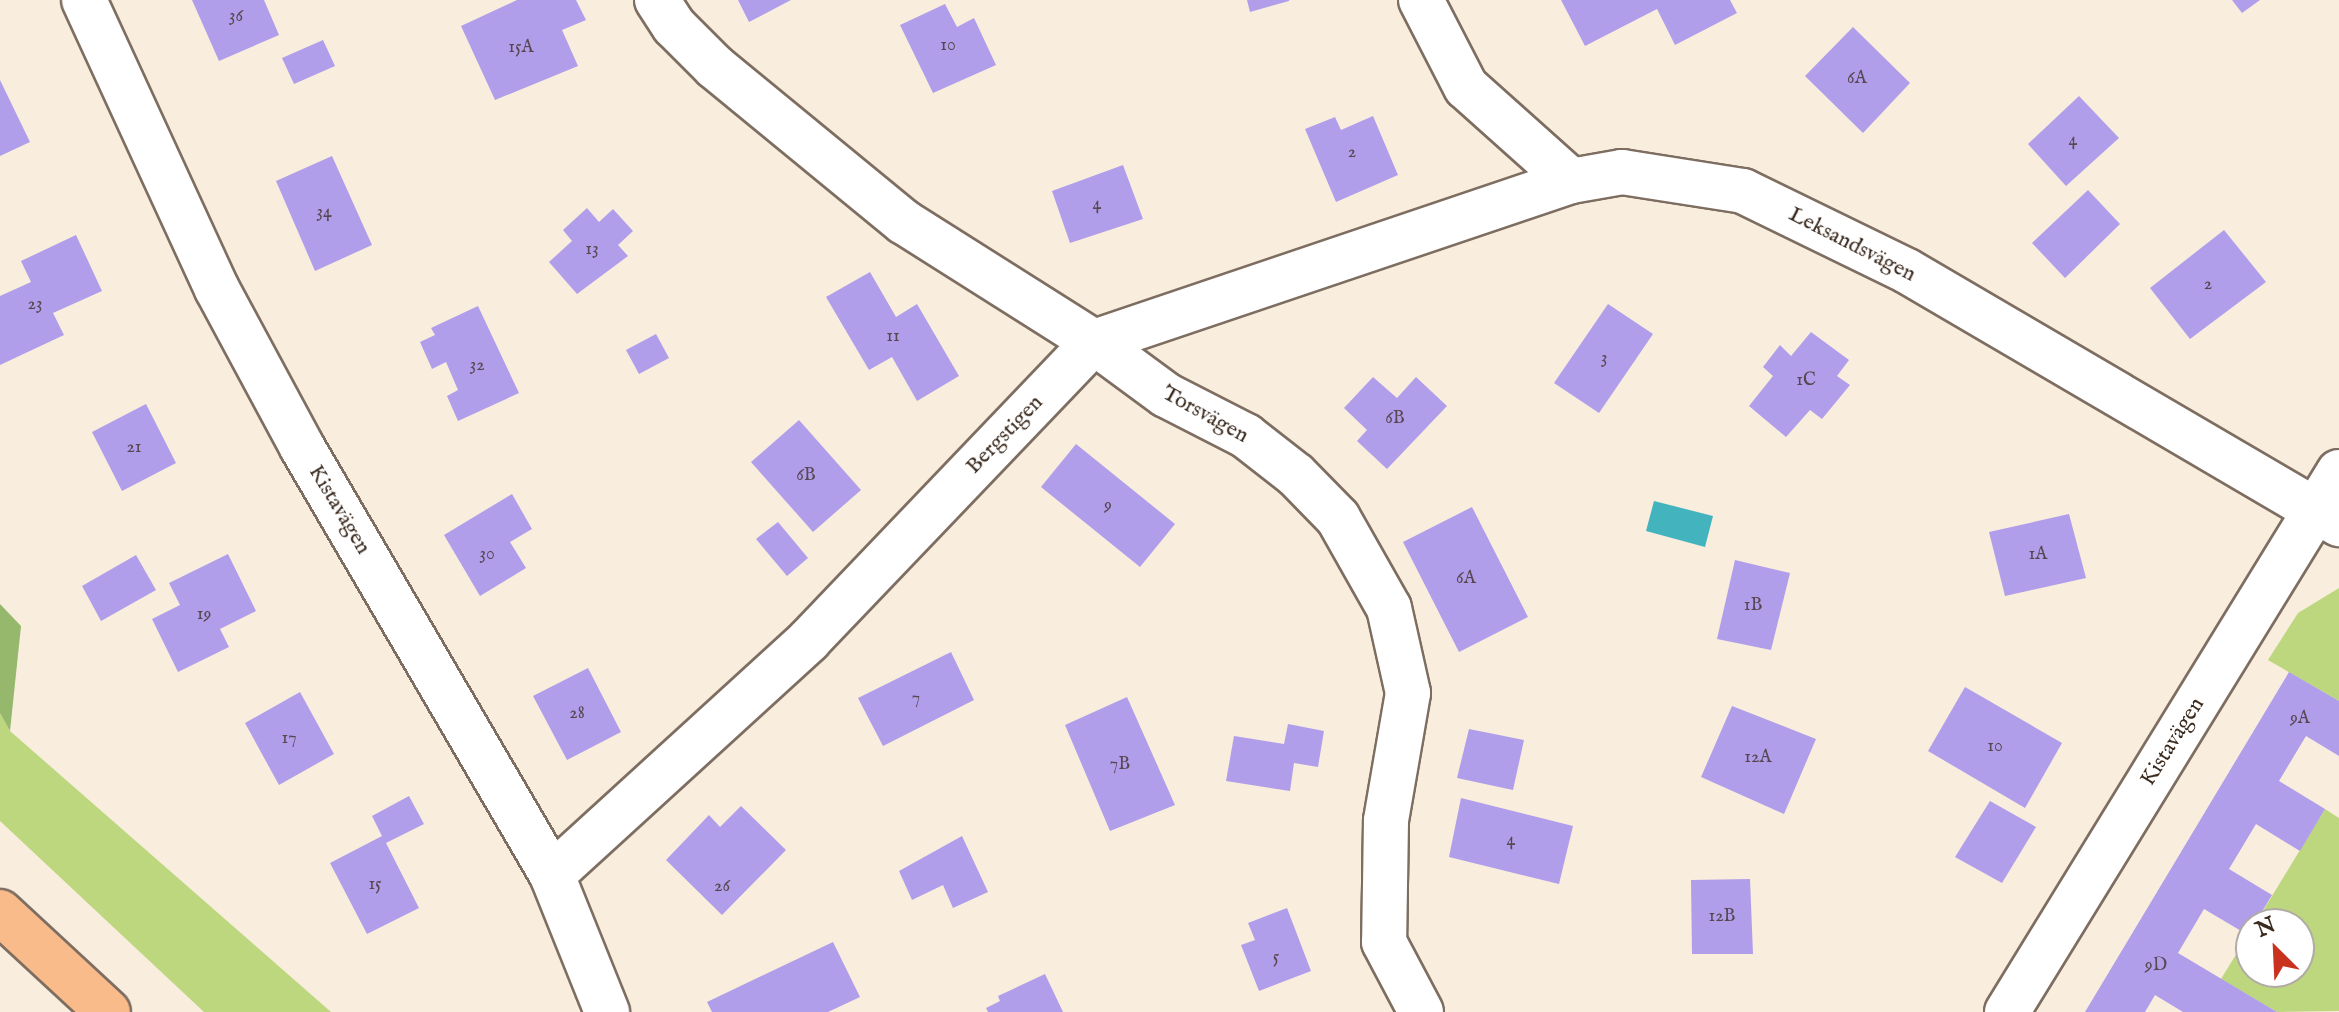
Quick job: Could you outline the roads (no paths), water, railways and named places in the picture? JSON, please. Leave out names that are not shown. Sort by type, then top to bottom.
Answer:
[{"type":"highway","points":[[0,912],[108,1012]]},
{"type":"street","name":"Kistavägen","points":[[84,0],[217,289],[259,368],[552,875],[607,1012]]},
{"type":"street","name":"Torsvägen","points":[[657,0],[674,26],[715,67],[904,222],[1094,342],[1166,395],[1246,436],[1296,475],[1338,518],[1389,608],[1408,693],[1386,821],[1384,942],[1421,1012]]},
{"type":"street","points":[[1421,0],[1466,87],[1571,181]]},
{"type":"street","name":"Leksandsvägen","points":[[1571,181],[1622,172],[1743,191],[1907,271],[2328,517]]},
{"type":"street","name":"Bergstigen","points":[[552,875],[809,640],[1094,342],[1571,181]]},
{"type":"street","name":"Kistavägen","points":[[2007,1012],[2328,517],[2339,472]]},
{"type":"water","points":[[1654,501],[1713,516],[1705,547],[1646,531]]}]
